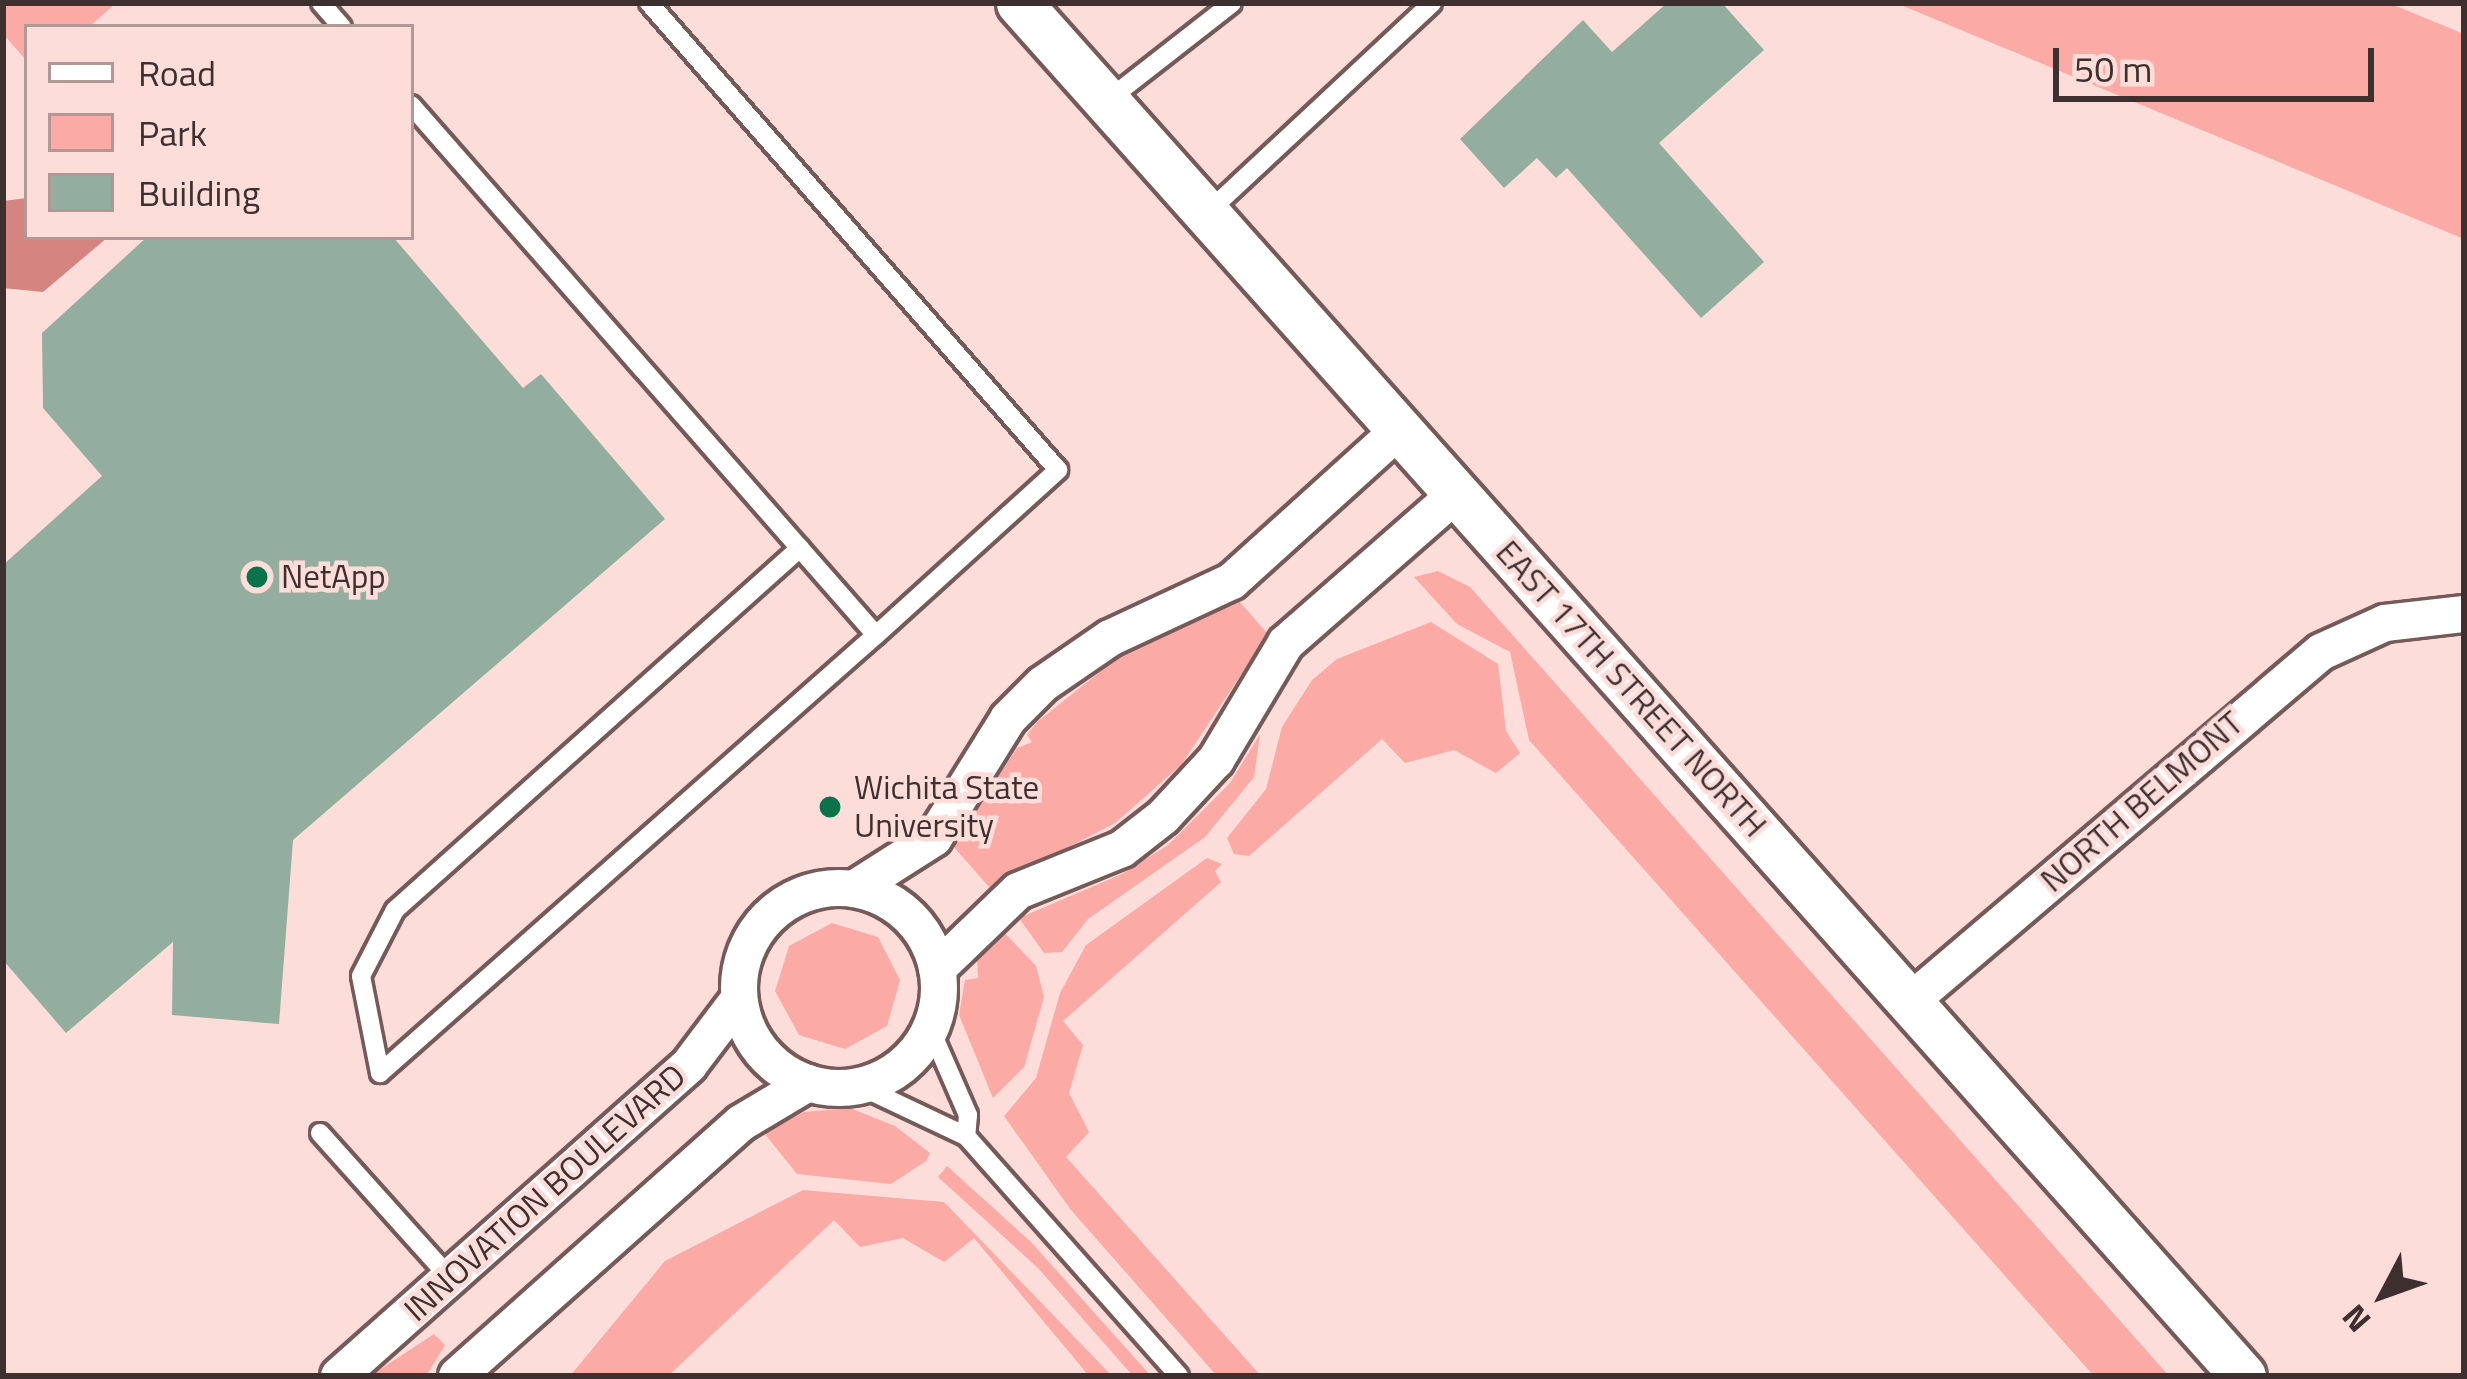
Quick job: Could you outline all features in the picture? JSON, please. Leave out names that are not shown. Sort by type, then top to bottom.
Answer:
[{"type":"street","name":"EAST 17TH STREET NORTH","points":[[1018,3],[2243,1376]]},
{"type":"street","name":"INNOVATION BOULEVARD","points":[[339,1376],[688,1066],[739,999],[746,954],[769,915],[824,888],[854,889],[934,838],[1008,719],[1043,684],[1128,628],[1232,581],[1398,431]]},
{"type":"street","points":[[937,969],[1018,891],[1122,849],[1163,817],[1216,760],[1286,643],[1455,495]]},
{"type":"street","name":"NORTH BELMONT","points":[[1912,1000],[2236,719],[2321,652],[2385,623],[2464,614]]},
{"type":"street","points":[[739,999],[762,1052],[808,1083],[860,1086],[902,1065],[930,1028],[937,969],[899,908],[854,889]]},
{"type":"street","points":[[457,1376],[741,1124],[808,1083]]},
{"type":"lane","points":[[649,3],[1058,470],[380,1073],[361,976],[395,910],[800,548]]},
{"type":"lane","points":[[1106,101],[1232,3]]},
{"type":"lane","points":[[1206,214],[1432,3]]},
{"type":"lane","points":[[414,108],[876,635]]},
{"type":"lane","points":[[930,1028],[968,1115],[966,1136]]},
{"type":"lane","points":[[860,1086],[966,1136],[1179,1376]]},
{"type":"lane","points":[[320,1133],[450,1278]]},
{"type":"green space","points":[[3,3],[116,3],[92,24],[24,24],[24,58],[3,34]]},
{"type":"green space","points":[[1896,3],[2389,3],[2464,34],[2464,239]]},
{"type":"green space","points":[[1438,571],[1470,587],[2169,1376],[2094,1376],[1529,740],[1510,652],[1457,624],[1414,577]]},
{"type":"green space","points":[[1238,600],[1268,634],[1181,765],[1115,823],[990,888],[953,846],[1017,748],[1032,742],[1027,735],[1037,722],[1116,659]]},
{"type":"green space","points":[[1431,622],[1498,664],[1506,731],[1520,753],[1496,773],[1454,750],[1405,763],[1382,739],[1249,856],[1234,854],[1227,838],[1266,789],[1282,727],[1312,680],[1337,659]]},
{"type":"green space","points":[[1260,734],[1254,777],[1205,837],[1088,919],[1062,952],[1044,953],[1019,918],[1122,874],[1168,845],[1230,783]]},
{"type":"green space","points":[[1207,858],[1222,864],[1215,871],[1221,882],[1063,1021],[1083,1045],[1069,1093],[1089,1132],[1066,1157],[1261,1376],[1217,1376],[1071,1210],[1004,1116],[1036,1078],[1060,993],[1086,945]]},
{"type":"green space","points":[[832,923],[878,937],[900,980],[887,1026],[845,1049],[799,1035],[775,991],[789,946]]},
{"type":"green space","points":[[1002,930],[1036,966],[1044,997],[1024,1067],[993,1098],[959,1015],[965,980],[978,978],[977,958]]},
{"type":"green space","points":[[850,1108],[895,1126],[930,1153],[926,1161],[891,1184],[797,1174],[764,1133],[804,1112]]},
{"type":"green space","points":[[947,1166],[1031,1242],[1151,1376],[1133,1376],[1038,1268],[938,1177]]},
{"type":"green space","points":[[803,1190],[944,1202],[1112,1376],[1089,1376],[974,1238],[944,1262],[903,1238],[860,1247],[834,1220],[668,1376],[570,1376],[665,1261]]},
{"type":"green space","points":[[434,1334],[445,1345],[426,1376],[370,1376]]},
{"type":"shaded area","points":[[24,198],[24,240],[104,240],[43,292],[3,288],[3,201]]},
{"type":"building","points":[[1667,3],[1722,3],[1764,50],[1659,143],[1764,262],[1701,318],[1567,168],[1556,178],[1537,158],[1504,188],[1460,139],[1583,20],[1612,52]]},
{"type":"building","points":[[144,240],[396,240],[523,388],[541,374],[665,519],[293,840],[279,1024],[172,1015],[173,942],[66,1033],[3,960],[3,565],[102,476],[43,408],[42,333]]},
{"type":"place","name":"NetApp","points":[[257,577]]},
{"type":"place","name":"Wichita State University","points":[[830,807]]}]
